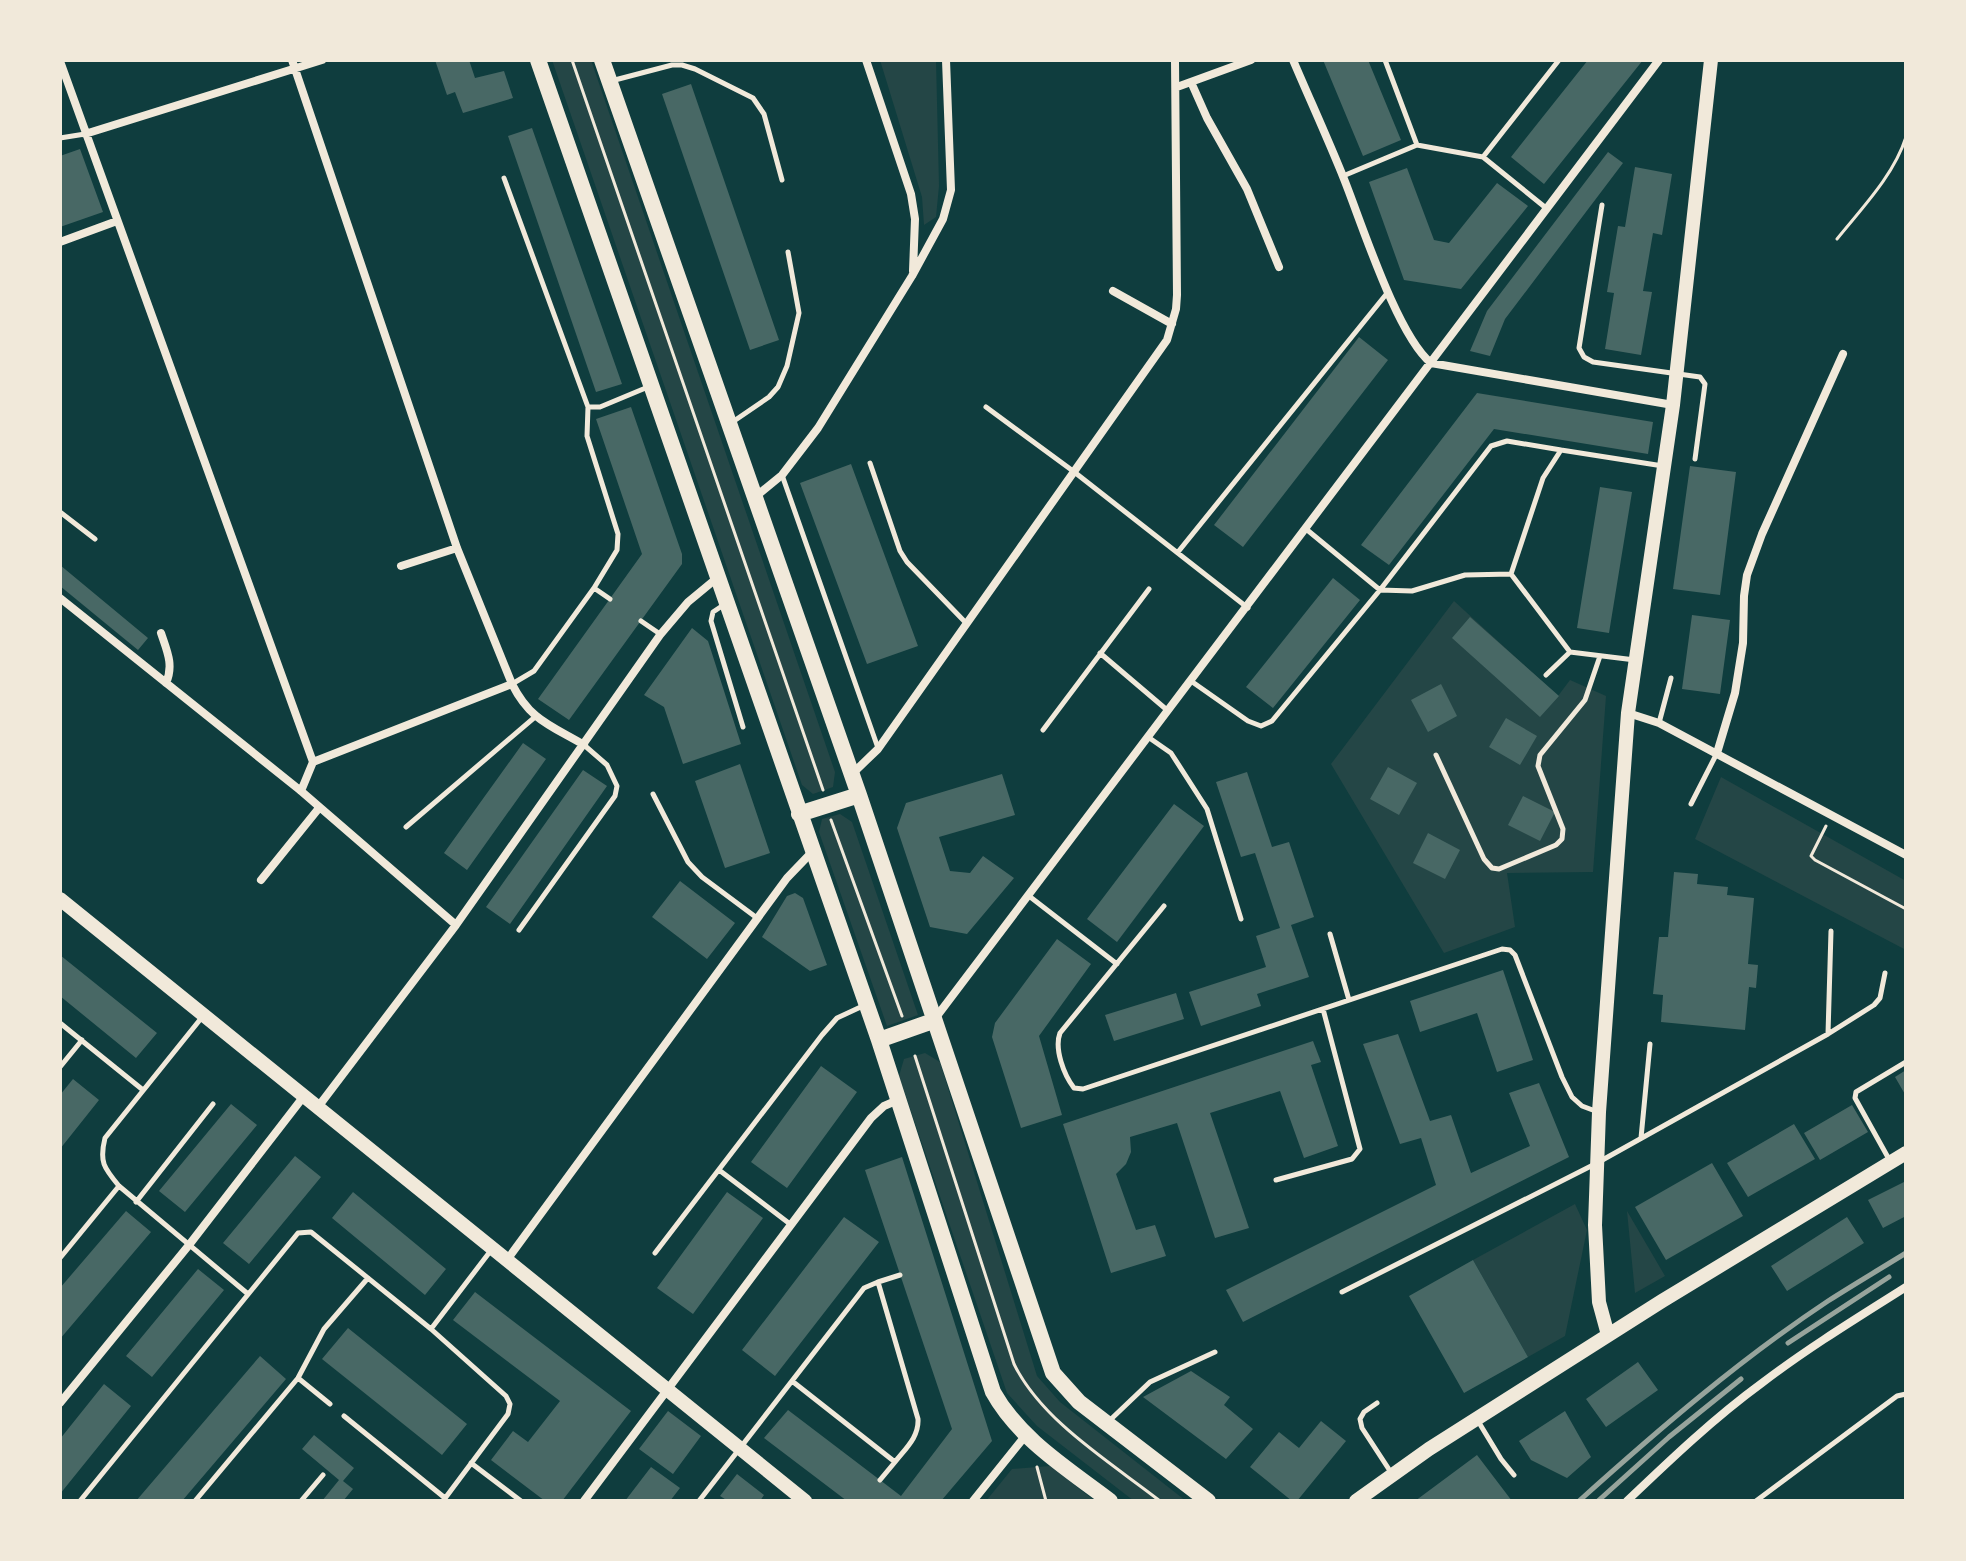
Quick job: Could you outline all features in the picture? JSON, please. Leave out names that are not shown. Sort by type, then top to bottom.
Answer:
[{"type":"main road","points":[[538,60],[879,1040],[942,1260],[993,1392],[1002,1408],[1026,1435],[1110,1501]]},
{"type":"main road","points":[[602,60],[859,795],[1053,1373],[1079,1402],[1208,1501]]},
{"type":"main road","points":[[799,814],[859,795]]},
{"type":"main road","points":[[879,1040],[933,1021]]},
{"type":"street","points":[[85,134],[294,64],[322,60]]},
{"type":"street","points":[[866,60],[911,194],[915,219],[912,276]]},
{"type":"street","points":[[755,497],[782,475],[818,428],[912,276],[948,207],[951,190],[946,60]]},
{"type":"street","points":[[851,774],[878,749],[1167,340],[1177,295],[1175,60]]},
{"type":"street","points":[[1177,87],[1251,60]]},
{"type":"street","points":[[1293,60],[1389,291],[1415,346],[1431,363],[1673,405]]},
{"type":"street","points":[[933,1021],[1659,60]]},
{"type":"street","points":[[1608,1335],[1596,1275],[1597,1163],[1628,713],[1673,405],[1711,60]]},
{"type":"street","points":[[60,61],[313,762],[301,791]]},
{"type":"street","points":[[294,64],[457,548],[512,684],[522,703],[535,717],[584,745]]},
{"type":"street","points":[[1191,82],[1207,118],[1247,189],[1279,267]]},
{"type":"street","points":[[60,242],[117,221]]},
{"type":"street","points":[[1113,291],[1172,324]]},
{"type":"street","points":[[1717,753],[1735,693],[1743,643],[1747,575],[1762,534],[1843,354]]},
{"type":"street","points":[[401,566],[457,548]]},
{"type":"street","points":[[318,1107],[456,925],[660,635],[688,602],[717,578]]},
{"type":"street","points":[[60,598],[301,791],[456,925]]},
{"type":"street","points":[[161,633],[171,665],[166,683]]},
{"type":"street","points":[[313,762],[512,684]]},
{"type":"street","points":[[1628,713],[1659,723],[1906,855]]},
{"type":"street","points":[[261,880],[319,808]]},
{"type":"street","points":[[507,1260],[787,878],[812,852]]},
{"type":"street","points":[[60,899],[805,1501]]},
{"type":"street","points":[[60,1403],[189,1245],[304,1096]]},
{"type":"street","points":[[584,1501],[871,1118],[884,1106],[898,1100]]},
{"type":"street","points":[[1356,1501],[1392,1474],[1608,1335],[1906,1153]]},
{"type":"street","points":[[1627,1501],[1685,1446],[1759,1384],[1906,1287]]},
{"type":"street","points":[[973,1501],[1026,1435]]},
{"type":"lane","points":[[1385,60],[1417,145]]},
{"type":"lane","points":[[1483,157],[1559,60]]},
{"type":"lane","points":[[610,81],[682,65],[753,98],[764,114],[782,180]]},
{"type":"lane","points":[[60,138],[85,134]]},
{"type":"lane","points":[[1343,176],[1417,145],[1483,157],[1546,209]]},
{"type":"lane","points":[[504,178],[588,407],[587,436],[618,534],[617,550],[594,588],[534,671],[512,684]]},
{"type":"lane","points":[[1602,205],[1579,348],[1584,357],[1593,362],[1700,377],[1705,384],[1695,459]]},
{"type":"lane","points":[[730,423],[769,397],[778,387],[787,366],[799,313],[788,252]]},
{"type":"lane","points":[[1178,552],[1389,291]]},
{"type":"lane","points":[[588,407],[600,407],[652,385]]},
{"type":"lane","points":[[986,407],[1248,608]]},
{"type":"lane","points":[[1191,681],[1248,721],[1261,726],[1272,721],[1380,590],[1491,446],[1507,441],[1664,466]]},
{"type":"lane","points":[[1511,574],[1543,478],[1561,450]]},
{"type":"lane","points":[[870,463],[900,551],[966,623]]},
{"type":"lane","points":[[782,475],[878,749]]},
{"type":"lane","points":[[60,512],[95,539]]},
{"type":"lane","points":[[1306,529],[1380,590],[1412,591],[1465,575],[1511,574]]},
{"type":"lane","points":[[1511,574],[1570,652],[1635,660]]},
{"type":"lane","points":[[594,588],[610,599]]},
{"type":"lane","points":[[1043,730],[1149,589]]},
{"type":"lane","points":[[726,603],[713,612],[711,621],[743,727]]},
{"type":"lane","points":[[641,621],[660,635]]},
{"type":"lane","points":[[1546,675],[1570,652]]},
{"type":"lane","points":[[1100,653],[1168,711]]},
{"type":"lane","points":[[1436,755],[1484,859],[1492,868],[1499,869],[1556,845],[1562,839],[1563,829],[1538,766],[1540,755],[1585,700],[1600,656]]},
{"type":"lane","points":[[1659,723],[1671,678]]},
{"type":"lane","points":[[406,827],[535,717]]},
{"type":"lane","points":[[1148,737],[1171,753],[1207,809],[1241,919]]},
{"type":"lane","points":[[519,930],[615,796],[617,786],[607,765],[584,745]]},
{"type":"lane","points":[[1691,804],[1717,753]]},
{"type":"lane","points":[[653,794],[688,862],[702,877],[758,919]]},
{"type":"lane","points":[[1029,896],[1117,964]]},
{"type":"lane","points":[[1164,906],[1058,1039],[1069,1081],[1074,1088],[1083,1089],[1502,949],[1510,950],[1515,955],[1572,1097],[1582,1106],[1599,1112]]},
{"type":"lane","points":[[1828,1034],[1831,931]]},
{"type":"lane","points":[[1330,934],[1349,1000]]},
{"type":"lane","points":[[1342,1292],[1597,1163],[1828,1034],[1874,1005],[1880,998],[1885,973]]},
{"type":"lane","points":[[655,1253],[837,1018],[866,1005]]},
{"type":"lane","points":[[1276,1180],[1352,1159],[1360,1149],[1323,1009]]},
{"type":"lane","points":[[204,1015],[105,1138],[101,1156],[107,1171],[136,1202],[248,1294]]},
{"type":"lane","points":[[60,1023],[143,1090]]},
{"type":"lane","points":[[60,1067],[82,1040]]},
{"type":"lane","points":[[1641,1139],[1650,1044]]},
{"type":"lane","points":[[1891,1162],[1855,1098],[1856,1092],[1906,1062]]},
{"type":"lane","points":[[136,1202],[213,1104]]},
{"type":"lane","points":[[719,1170],[790,1224]]},
{"type":"lane","points":[[60,1258],[119,1186]]},
{"type":"lane","points":[[80,1501],[298,1233],[304,1231],[311,1232],[431,1329],[506,1396],[510,1404],[508,1414],[444,1500],[344,1416]]},
{"type":"lane","points":[[431,1329],[492,1248]]},
{"type":"lane","points":[[699,1501],[864,1288],[900,1275]]},
{"type":"lane","points":[[195,1501],[298,1378],[324,1329],[368,1278]]},
{"type":"lane","points":[[878,1282],[919,1429],[880,1480]]},
{"type":"lane","points":[[1107,1423],[1150,1382],[1215,1352]]},
{"type":"lane","points":[[298,1378],[330,1404]]},
{"type":"lane","points":[[792,1381],[895,1462]]},
{"type":"lane","points":[[1756,1501],[1897,1396],[1906,1394]]},
{"type":"lane","points":[[1377,1403],[1360,1419],[1362,1428],[1392,1474]]},
{"type":"lane","points":[[1478,1420],[1514,1475]]},
{"type":"lane","points":[[471,1463],[521,1501]]},
{"type":"lane","points":[[301,1501],[323,1475]]},
{"type":"path","points":[[572,60],[823,790]]},
{"type":"path","points":[[1837,239],[1877,187],[1902,150],[1906,137]]},
{"type":"path","points":[[1832,816],[1811,856],[1906,909]]},
{"type":"path","points":[[830,817],[903,1020]]},
{"type":"path","points":[[1037,1467],[1046,1501]]},
{"type":"shaded area","points":[[552,60],[591,60],[835,772],[833,787],[813,794],[802,785]]},
{"type":"shaded area","points":[[880,60],[936,60],[939,186],[936,217],[924,225],[922,197]]},
{"type":"shaded area","points":[[1454,601],[1558,696],[1570,680],[1606,696],[1593,872],[1507,873],[1515,927],[1444,953],[1331,764]]},
{"type":"shaded area","points":[[1721,777],[1906,881],[1906,950],[1695,839]]},
{"type":"shaded area","points":[[840,814],[852,822],[918,1015],[887,1026],[819,832],[822,819]]},
{"type":"shaded area","points":[[925,1053],[940,1062],[1037,1376],[1060,1402],[1186,1501],[1134,1501],[1037,1426],[1007,1393],[899,1076],[904,1059]]},
{"type":"shaded area","points":[[1575,1204],[1587,1230],[1565,1336],[1528,1357],[1473,1260]]},
{"type":"shaded area","points":[[1627,1211],[1665,1276],[1635,1293]]},
{"type":"shaded area","points":[[1050,1466],[1095,1501],[986,1501],[1012,1469]]},
{"type":"building","points":[[435,60],[469,60],[475,78],[504,71],[513,98],[463,113],[455,92],[447,95]]},
{"type":"building","points":[[1323,60],[1368,60],[1401,140],[1363,156]]},
{"type":"building","points":[[1588,60],[1643,60],[1544,184],[1511,157]]},
{"type":"building","points":[[691,84],[779,340],[750,350],[662,94]]},
{"type":"building","points":[[532,128],[622,384],[596,392],[508,136]]},
{"type":"building","points":[[80,149],[103,212],[60,227],[60,156]]},
{"type":"building","points":[[1608,152],[1623,163],[1505,319],[1490,356],[1470,351],[1487,311]]},
{"type":"building","points":[[1635,167],[1672,174],[1662,235],[1653,233],[1643,291],[1652,292],[1641,355],[1605,349],[1614,293],[1607,292],[1618,226],[1625,227]]},
{"type":"building","points":[[1407,168],[1434,240],[1449,243],[1497,183],[1528,206],[1461,289],[1404,280],[1369,182]]},
{"type":"building","points":[[1359,337],[1388,360],[1243,547],[1214,525]]},
{"type":"building","points":[[1477,393],[1653,422],[1648,454],[1494,429],[1389,565],[1361,545]]},
{"type":"building","points":[[631,407],[682,554],[682,564],[569,720],[538,699],[642,554],[596,419]]},
{"type":"building","points":[[851,464],[918,646],[867,664],[800,483]]},
{"type":"building","points":[[1690,466],[1736,472],[1720,595],[1673,589]]},
{"type":"building","points":[[1600,487],[1632,492],[1609,633],[1577,628]]},
{"type":"building","points":[[60,565],[148,638],[138,650],[60,586]]},
{"type":"building","points":[[1333,578],[1360,600],[1273,708],[1246,687]]},
{"type":"building","points":[[1692,615],[1730,620],[1720,694],[1682,689]]},
{"type":"building","points":[[1470,617],[1559,696],[1540,717],[1452,638]]},
{"type":"building","points":[[692,628],[708,641],[741,744],[683,764],[664,707],[644,695]]},
{"type":"building","points":[[1441,684],[1457,716],[1428,732],[1411,700]]},
{"type":"building","points":[[1506,718],[1537,736],[1520,765],[1489,747]]},
{"type":"building","points":[[523,743],[546,759],[467,870],[444,853]]},
{"type":"building","points":[[740,764],[770,853],[725,868],[695,781]]},
{"type":"building","points":[[1388,767],[1417,783],[1399,815],[1370,799]]},
{"type":"building","points":[[583,770],[607,786],[510,924],[486,907]]},
{"type":"building","points":[[1247,772],[1272,847],[1289,842],[1314,917],[1291,925],[1309,977],[1257,994],[1261,1006],[1201,1026],[1189,992],[1266,967],[1256,936],[1280,928],[1255,853],[1241,857],[1216,782]]},
{"type":"building","points":[[1002,774],[1015,815],[939,837],[950,871],[970,873],[983,856],[1014,878],[967,934],[930,927],[897,828],[906,803]]},
{"type":"building","points":[[1523,796],[1555,812],[1540,841],[1508,825]]},
{"type":"building","points":[[1174,804],[1204,826],[1117,942],[1087,919]]},
{"type":"building","points":[[1428,833],[1460,850],[1445,879],[1413,863]]},
{"type":"building","points":[[1674,872],[1698,874],[1697,884],[1728,887],[1727,895],[1754,898],[1748,964],[1758,965],[1756,988],[1749,987],[1745,1030],[1661,1022],[1663,995],[1653,994],[1659,937],[1668,937]]},
{"type":"building","points":[[680,881],[735,923],[707,959],[652,917]]},
{"type":"building","points":[[795,893],[803,898],[827,965],[810,971],[762,937],[787,896]]},
{"type":"building","points":[[1057,939],[1091,964],[1039,1036],[1062,1115],[1021,1128],[992,1037],[995,1023]]},
{"type":"building","points":[[60,955],[157,1033],[136,1058],[60,996]]},
{"type":"building","points":[[1503,970],[1533,1060],[1497,1072],[1477,1013],[1420,1032],[1410,1001]]},
{"type":"building","points":[[1176,993],[1184,1019],[1114,1041],[1105,1015]]},
{"type":"building","points":[[1398,1034],[1430,1121],[1451,1115],[1471,1173],[1530,1146],[1509,1093],[1539,1083],[1569,1157],[1243,1322],[1226,1290],[1436,1185],[1421,1138],[1400,1144],[1363,1044]]},
{"type":"building","points":[[1313,1041],[1321,1062],[1311,1065],[1338,1146],[1304,1158],[1280,1091],[1210,1113],[1249,1228],[1215,1238],[1177,1123],[1130,1137],[1131,1152],[1126,1164],[1116,1174],[1136,1230],[1155,1225],[1166,1256],[1111,1273],[1063,1124]]},
{"type":"building","points":[[821,1066],[857,1092],[787,1188],[751,1162]]},
{"type":"building","points":[[1906,1070],[1906,1096],[1895,1077]]},
{"type":"building","points":[[73,1079],[99,1100],[60,1149],[60,1095]]},
{"type":"building","points":[[231,1104],[257,1125],[185,1212],[159,1191]]},
{"type":"building","points":[[1852,1105],[1868,1132],[1820,1160],[1804,1133]]},
{"type":"building","points":[[1794,1124],[1815,1159],[1748,1197],[1727,1163]]},
{"type":"building","points":[[295,1156],[321,1177],[249,1264],[223,1243]]},
{"type":"building","points":[[902,1157],[992,1441],[941,1501],[847,1501],[764,1438],[788,1410],[901,1496],[952,1429],[865,1170]]},
{"type":"building","points":[[1712,1163],[1743,1216],[1666,1260],[1635,1207]]},
{"type":"building","points":[[1906,1181],[1906,1216],[1883,1228],[1868,1200]]},
{"type":"building","points":[[353,1192],[446,1269],[425,1295],[332,1218]]},
{"type":"building","points":[[727,1192],[763,1218],[693,1314],[657,1288]]},
{"type":"building","points":[[126,1211],[151,1232],[60,1339],[60,1288]]},
{"type":"building","points":[[844,1217],[879,1242],[775,1376],[742,1350]]},
{"type":"building","points":[[1847,1217],[1864,1243],[1787,1291],[1771,1266]]},
{"type":"building","points":[[1473,1260],[1528,1357],[1464,1393],[1409,1296]]},
{"type":"building","points":[[198,1269],[224,1290],[152,1377],[126,1356]]},
{"type":"building","points":[[475,1292],[631,1411],[562,1501],[545,1501],[491,1460],[513,1431],[528,1442],[560,1401],[453,1320]]},
{"type":"building","points":[[348,1328],[467,1424],[442,1455],[322,1359]]},
{"type":"building","points":[[260,1356],[286,1379],[182,1501],[136,1501]]},
{"type":"building","points":[[1638,1362],[1658,1390],[1606,1427],[1586,1399]]},
{"type":"building","points":[[1191,1371],[1230,1397],[1224,1405],[1253,1429],[1226,1459],[1143,1397]]},
{"type":"building","points":[[104,1384],[131,1406],[60,1494],[60,1439]]},
{"type":"building","points":[[668,1411],[701,1436],[673,1474],[639,1449]]},
{"type":"building","points":[[1565,1411],[1591,1457],[1567,1478],[1531,1460],[1519,1441]]},
{"type":"building","points":[[1321,1421],[1346,1441],[1297,1501],[1292,1501],[1250,1467],[1279,1432],[1299,1448]]},
{"type":"building","points":[[314,1435],[354,1468],[343,1481],[353,1489],[343,1501],[322,1501],[339,1480],[302,1449]]},
{"type":"building","points":[[1477,1455],[1512,1501],[1415,1501]]},
{"type":"building","points":[[651,1467],[680,1488],[670,1501],[625,1501]]},
{"type":"building","points":[[737,1474],[764,1495],[760,1501],[728,1501],[720,1496]]},
{"type":"railway","points":[[1579,1501],[1731,1371],[1828,1301],[1906,1253]]},
{"type":"railway","points":[[1788,1343],[1889,1277]]},
{"type":"railway","points":[[1598,1501],[1669,1437],[1741,1379]]}]
